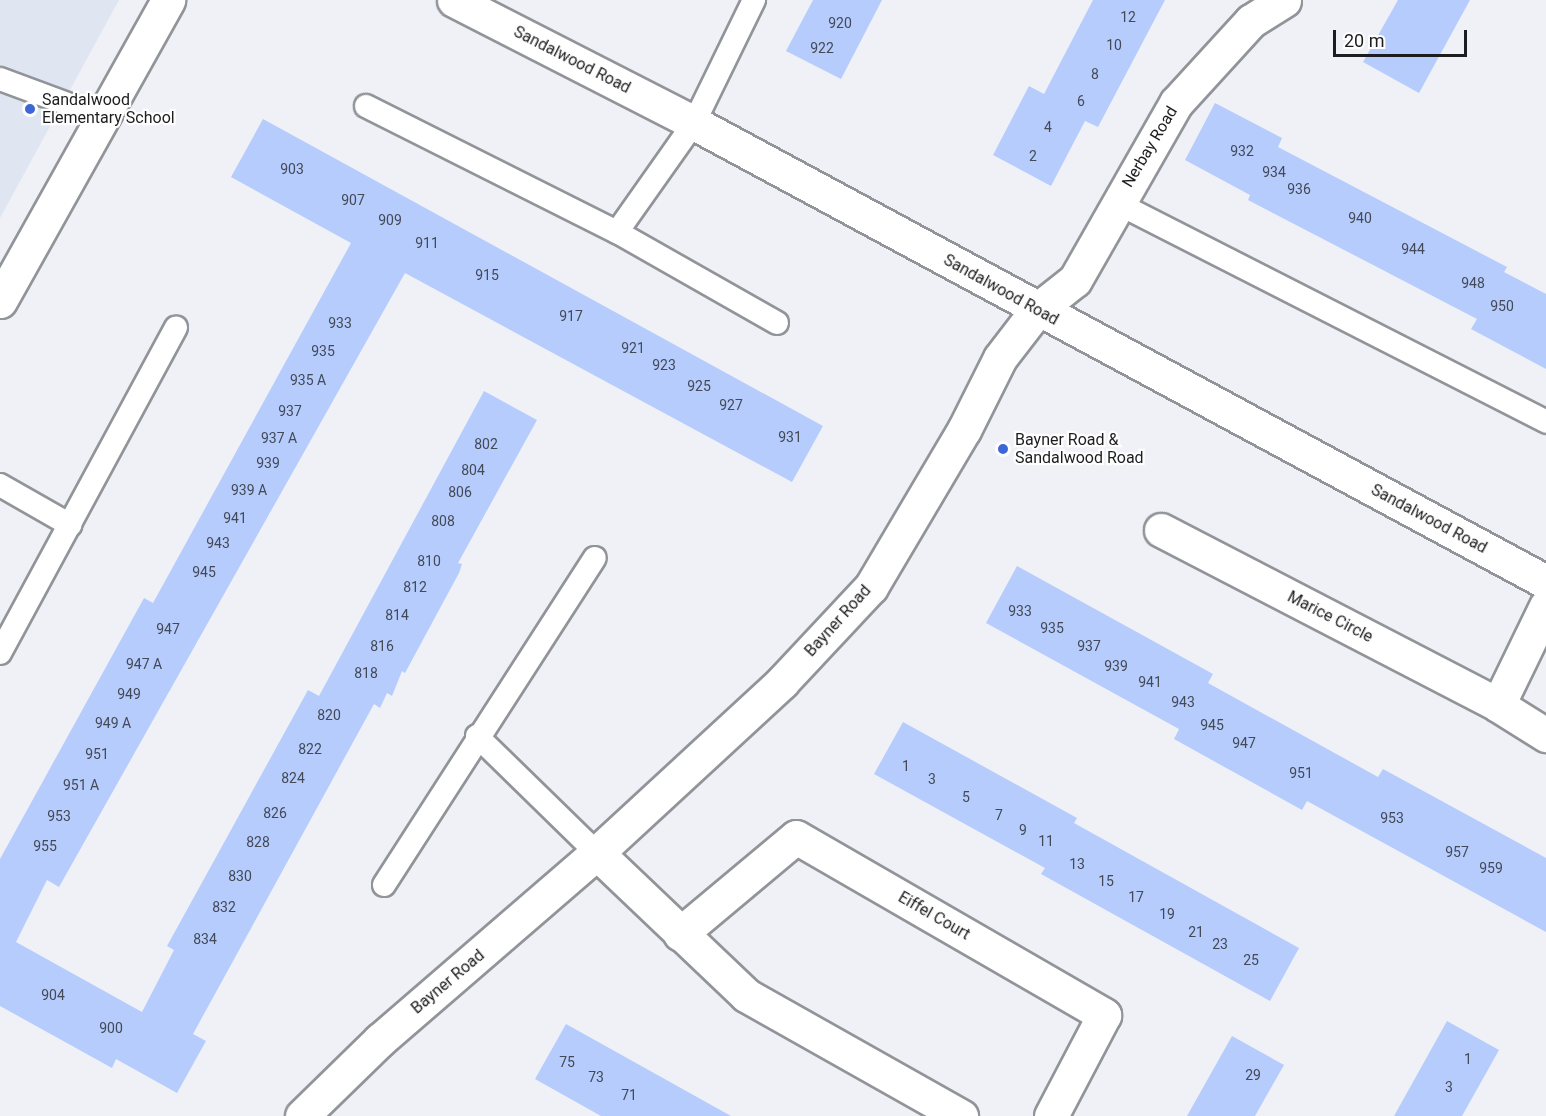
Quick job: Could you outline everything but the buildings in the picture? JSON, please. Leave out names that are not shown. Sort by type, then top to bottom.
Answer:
[{"type":"street","points":[[0,301],[168,0]]},
{"type":"street","name":"Sandalwood Road","points":[[454,0],[694,123],[1037,310],[1546,582]]},
{"type":"street","name":"Nerbay Road","points":[[1037,310],[1074,280],[1176,103],[1251,21],[1284,0]]},
{"type":"street","name":"Bayner Road","points":[[302,1116],[380,1040],[597,853],[782,682],[871,587],[964,430],[1000,358],[1037,310]]},
{"type":"street","name":"Marice Circle","points":[[1161,530],[1498,705],[1546,735]]},
{"type":"street","points":[[1498,705],[1546,606]]},
{"type":"street","name":"Eiffel Court","points":[[680,934],[796,837],[1104,1015],[1051,1116]]},
{"type":"street","points":[[597,853],[746,995],[961,1116]]},
{"type":"lane","points":[[617,232],[694,123],[754,0]]},
{"type":"lane","points":[[0,79],[103,117]]},
{"type":"lane","points":[[366,106],[617,232],[777,323]]},
{"type":"lane","points":[[1117,202],[1546,422]]},
{"type":"lane","points":[[0,653],[176,328]]},
{"type":"lane","points":[[0,485],[70,525]]},
{"type":"lane","points":[[384,885],[477,736],[594,558]]},
{"type":"lane","points":[[477,736],[597,853]]},
{"type":"shaded area","name":"Sandalwood Elementary School","points":[[0,0],[119,0],[0,218]]},
{"type":"place","name":"Sandalwood Elementary School","points":[[30,109]]},
{"type":"place","name":"Bayner Road & Sandalwood Road","points":[[1003,449]]}]
